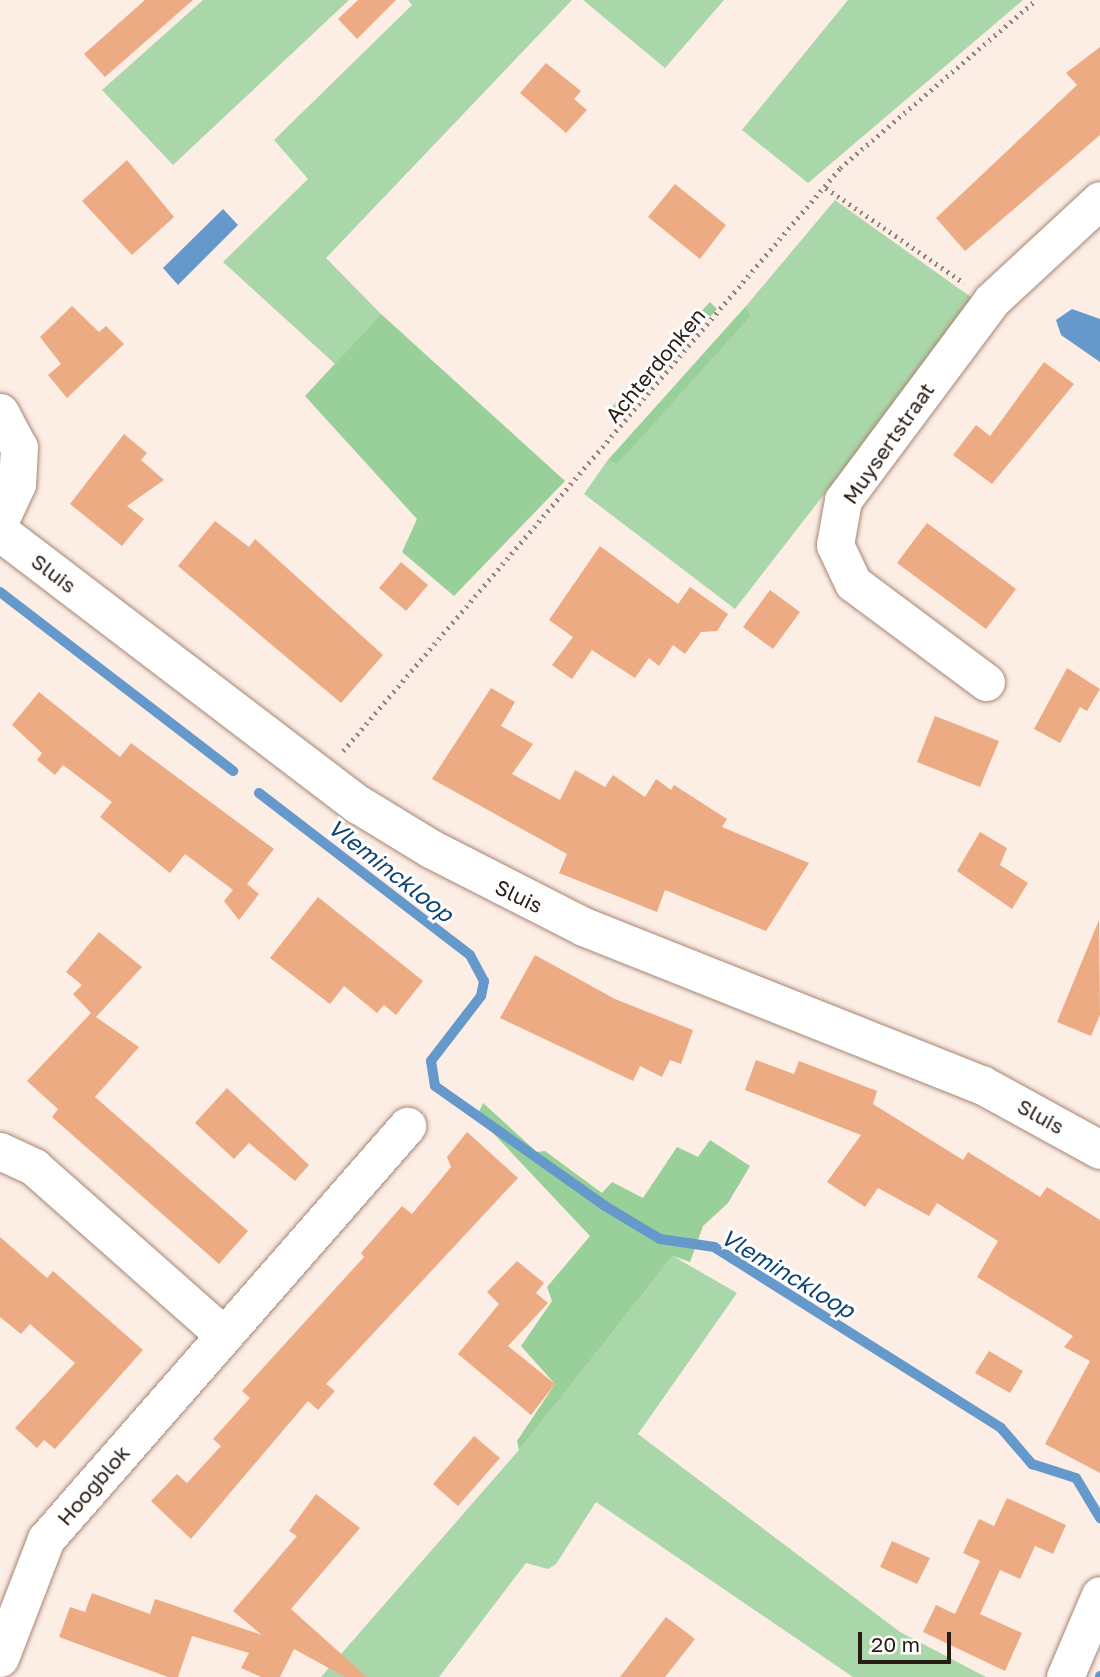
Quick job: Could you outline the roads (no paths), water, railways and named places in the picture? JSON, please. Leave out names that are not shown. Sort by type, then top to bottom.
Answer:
[{"type":"street","name":"Muysertstraat","points":[[986,682],[853,583],[835,545],[843,500],[992,300],[1100,200]]},
{"type":"street","points":[[0,412],[19,447],[17,484],[0,520]]},
{"type":"street","name":"Sluis","points":[[0,532],[322,776],[431,849],[584,928],[894,1047],[982,1085],[1100,1150]]},
{"type":"street","name":"Hoogblok","points":[[0,1658],[46,1539],[407,1126]]},
{"type":"street","points":[[0,1151],[34,1167],[224,1335]]},
{"type":"street","points":[[1065,1677],[1100,1595]]},
{"type":"water","points":[[223,209],[238,225],[178,285],[163,268]]},
{"type":"water","points":[[1072,309],[1100,319],[1100,362],[1061,335],[1056,320]]},
{"type":"waterway","name":"Vleminckloop","points":[[0,592],[233,771]]},
{"type":"waterway","name":"Vleminckloop","points":[[259,793],[470,955],[484,981],[481,996],[431,1061],[435,1086],[605,1206],[660,1239],[714,1247],[1001,1428],[1032,1464],[1076,1478],[1100,1518]]}]
